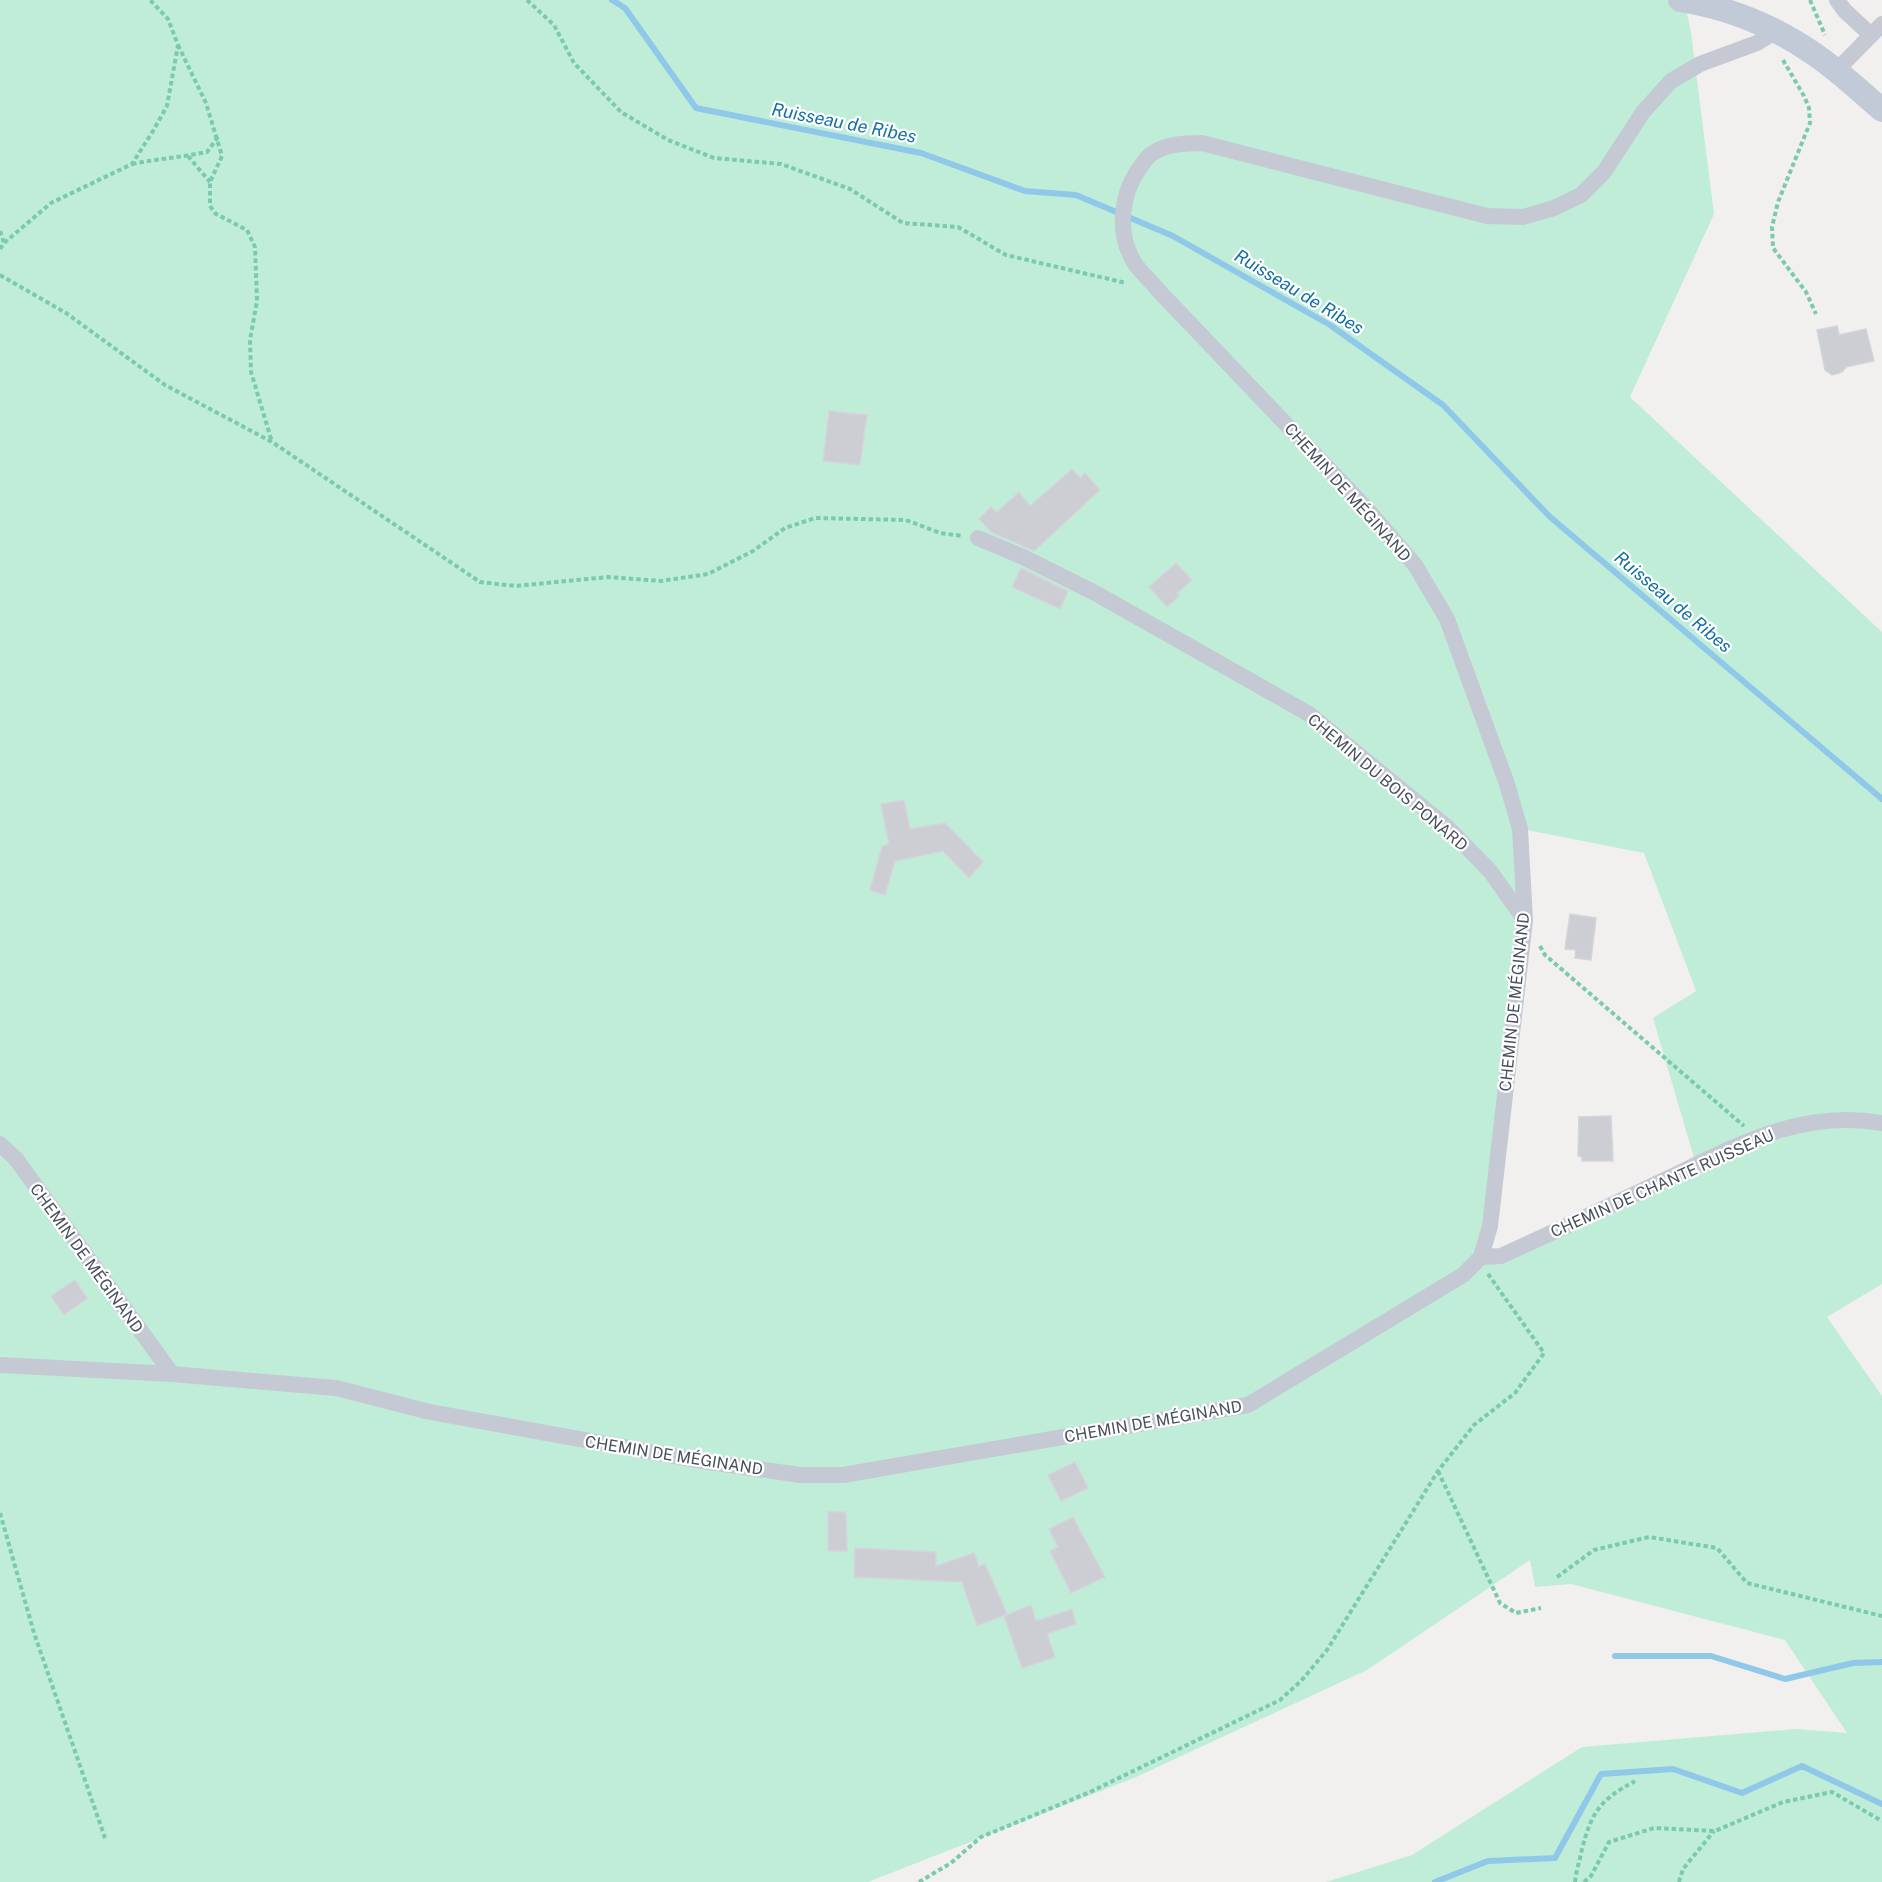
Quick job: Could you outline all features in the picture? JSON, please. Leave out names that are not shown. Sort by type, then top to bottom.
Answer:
[{"type":"main road","points":[[1680,0],[1727,10],[1754,20],[1817,56],[1882,110]]},
{"type":"street","points":[[1836,71],[1877,29],[1845,11],[1838,0]]},
{"type":"street","name":"CHEMIN DE MÉGINAND","points":[[0,1365],[172,1374],[336,1389],[429,1412],[696,1460],[800,1475],[843,1475],[1248,1405],[1463,1275],[1481,1257],[1490,1226],[1524,920],[1520,829],[1507,784],[1447,619],[1415,566],[1366,507],[1158,290],[1134,262],[1126,244],[1123,226],[1124,204],[1132,178],[1151,154],[1173,144],[1202,143],[1486,216],[1523,217],[1554,208],[1581,195],[1604,172],[1643,112],[1671,81],[1700,64],[1757,44],[1775,32]]},
{"type":"street","name":"CHEMIN DU BOIS PONARD","points":[[978,538],[1023,557],[1097,594],[1309,714],[1448,828],[1490,871],[1524,920]]},
{"type":"street","name":"CHEMIN DE CHANTE RUISSEAU","points":[[1481,1257],[1501,1256],[1756,1137],[1805,1123],[1859,1119],[1882,1123]]},
{"type":"street","name":"CHEMIN DE MÉGINAND","points":[[0,1144],[16,1159],[172,1374]]},
{"type":"path","points":[[150,0],[168,19],[206,103],[218,137],[222,156],[210,182],[210,206],[216,214],[247,231],[255,247],[257,301],[250,340],[251,372],[272,442]]},
{"type":"path","points":[[527,0],[554,25],[574,63],[621,112],[668,140],[714,158],[781,164],[850,189],[903,223],[958,227],[1006,255],[1158,290]]},
{"type":"path","points":[[1810,0],[1829,44]]},
{"type":"path","points":[[1775,32],[1779,55],[1804,96],[1809,108],[1810,123],[1778,202],[1772,227],[1773,248],[1806,292],[1816,314]]},
{"type":"path","points":[[132,164],[167,106],[178,45]]},
{"type":"path","points":[[0,249],[51,202],[132,164],[207,152],[218,137]]},
{"type":"path","points":[[188,156],[210,182]]},
{"type":"path","points":[[0,231],[4,243]]},
{"type":"path","points":[[0,275],[66,313],[165,385],[272,442],[480,582],[515,586],[608,577],[661,581],[708,574],[753,551],[785,528],[815,518],[906,520],[940,533],[978,538]]},
{"type":"path","points":[[1524,920],[1545,955],[1756,1137]]},
{"type":"path","points":[[920,1882],[951,1863],[981,1837],[1090,1792],[1280,1700],[1301,1681],[1327,1650],[1438,1471],[1474,1425],[1515,1393],[1544,1353],[1488,1274],[1481,1257]]},
{"type":"path","points":[[1438,1471],[1500,1603],[1516,1613],[1541,1608]]},
{"type":"path","points":[[0,1513],[34,1634],[105,1838]]},
{"type":"path","points":[[1557,1577],[1594,1550],[1649,1538],[1717,1548],[1747,1583],[1882,1616]]},
{"type":"path","points":[[1575,1882],[1588,1824],[1597,1808],[1615,1792],[1635,1781]]},
{"type":"path","points":[[1584,1882],[1591,1876],[1609,1842],[1653,1828],[1715,1831],[1783,1802],[1832,1792],[1882,1821]]},
{"type":"path","points":[[1679,1882],[1683,1869],[1715,1831]]},
{"type":"green space","points":[[0,0],[1684,0],[1691,32],[1714,214],[1630,397],[1882,632],[1882,1284],[1827,1317],[1882,1396],[1882,1882],[1326,1882],[1412,1855],[1582,1747],[1796,1729],[1847,1733],[1785,1640],[1571,1584],[1535,1587],[1530,1560],[1367,1670],[1134,1778],[868,1882],[0,1882]],"holes":[[[1521,829],[1644,853],[1696,991],[1653,1018],[1696,1165],[1481,1256],[1525,920]]]},
{"type":"building","points":[[1837,326],[1839,335],[1866,329],[1874,361],[1846,367],[1842,372],[1832,375],[1825,370],[1817,330]]},
{"type":"building","points":[[829,411],[867,415],[860,465],[823,461]]},
{"type":"building","points":[[1072,469],[1080,478],[1085,473],[1100,490],[1034,551],[991,532],[979,519],[991,507],[997,512],[1019,492],[1030,506]]},
{"type":"building","points":[[1176,563],[1192,580],[1177,593],[1179,596],[1167,607],[1149,587]]},
{"type":"building","points":[[1021,568],[1068,591],[1060,609],[1012,587]]},
{"type":"building","points":[[904,800],[910,829],[945,823],[983,862],[969,878],[943,851],[895,861],[885,895],[870,890],[882,846],[889,844],[881,804]]},
{"type":"building","points":[[1570,914],[1596,918],[1591,960],[1575,958],[1576,950],[1565,949]]},
{"type":"building","points":[[1611,1116],[1613,1161],[1582,1161],[1582,1157],[1578,1156],[1579,1117]]},
{"type":"building","points":[[75,1280],[87,1298],[64,1315],[51,1296]]},
{"type":"building","points":[[1075,1462],[1088,1488],[1061,1501],[1048,1475]]},
{"type":"building","points":[[828,1512],[846,1512],[847,1551],[828,1551]]},
{"type":"building","points":[[1073,1517],[1105,1577],[1071,1593],[1050,1551],[1058,1547],[1049,1529]]},
{"type":"building","points":[[855,1548],[936,1552],[936,1566],[974,1553],[979,1566],[985,1564],[1007,1614],[977,1626],[962,1582],[854,1577]]},
{"type":"building","points":[[1031,1605],[1036,1621],[1072,1609],[1076,1624],[1047,1634],[1055,1657],[1022,1668],[1004,1616]]},
{"type":"waterway","name":"Ruisseau de Ribes","points":[[612,0],[625,8],[696,108],[921,153],[1025,191],[1076,195],[1173,236],[1330,325],[1443,405],[1549,516],[1882,799]]},
{"type":"waterway","points":[[1615,1656],[1711,1656],[1785,1679],[1853,1663],[1882,1662]]},
{"type":"waterway","points":[[1435,1882],[1488,1861],[1555,1858],[1601,1774],[1673,1769],[1742,1793],[1802,1766],[1882,1804]]}]
